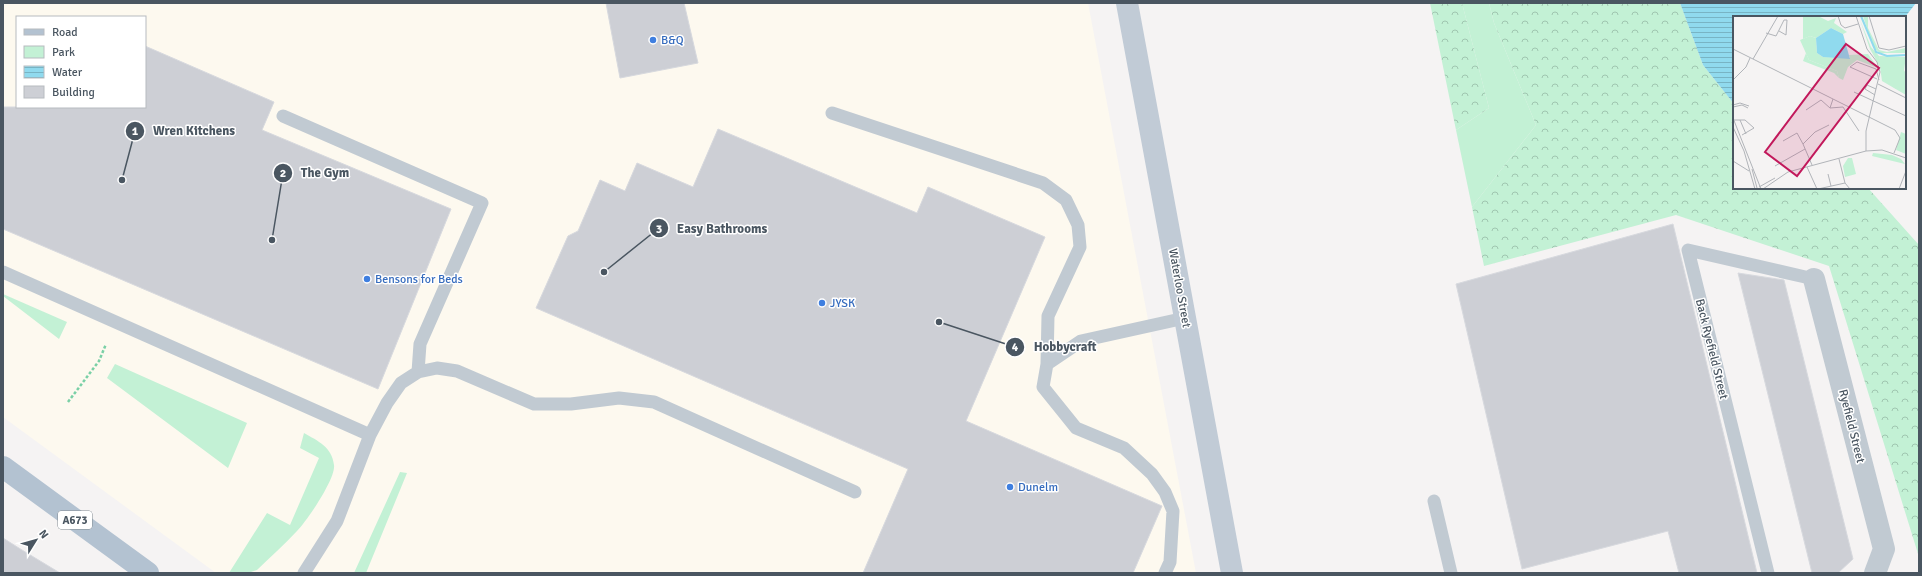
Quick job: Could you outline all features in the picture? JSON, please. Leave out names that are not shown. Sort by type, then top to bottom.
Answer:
[{"type":"main road","name":"A673","points":[[3,467],[148,573]]},
{"type":"street","name":"Waterloo Street","points":[[1128,3],[1232,573]]},
{"type":"street","name":"Ryefield Street","points":[[1814,278],[1884,549],[1875,573]]},
{"type":"lane","points":[[832,113],[1043,183],[1066,200],[1078,225],[1080,247],[1048,316],[1047,364],[1043,387],[1076,428],[1124,448],[1152,474],[1165,492],[1173,511],[1170,562],[1165,573]]},
{"type":"lane","points":[[283,116],[482,203],[420,344],[418,372]]},
{"type":"lane","name":"Back Ryefield Street","points":[[1768,573],[1688,250],[1814,278]]},
{"type":"lane","points":[[3,272],[370,435]]},
{"type":"lane","points":[[1047,364],[1081,340],[1186,318]]},
{"type":"lane","points":[[304,573],[337,521],[370,435],[387,403],[401,383],[418,372],[437,368],[457,371],[534,404],[571,404],[619,398],[654,402],[855,492]]},
{"type":"lane","points":[[1434,500],[1451,573]]},
{"type":"path","points":[[68,402],[100,361],[115,321]]},
{"type":"shaded area","points":[[3,3],[1088,3],[1196,573],[216,573],[3,417]]},
{"type":"green space","points":[[1430,3],[1462,3],[1489,108],[1456,130]]},
{"type":"green space","points":[[1462,3],[1489,3],[1494,23],[1536,125],[1472,207],[1456,130],[1489,108]]},
{"type":"green space","points":[[1489,3],[1680,3],[1703,65],[1733,103],[1733,189],[1869,189],[1919,245],[1919,557],[1829,266],[1676,215],[1484,266],[1472,207],[1536,125],[1494,23]]},
{"type":"green space","points":[[3,294],[67,322],[59,339],[3,296]]},
{"type":"green space","points":[[115,364],[247,423],[228,468],[107,378]]},
{"type":"green space","points":[[304,433],[324,445],[333,459],[333,471],[326,489],[302,526],[257,570],[248,573],[229,573],[267,513],[290,525],[319,458],[300,448]]},
{"type":"green space","points":[[400,472],[407,473],[366,573],[354,573]]},
{"type":"water","points":[[1680,3],[1916,3],[1906,16],[1733,16],[1733,103],[1703,65]]},
{"type":"building","name":"B&Q","points":[[606,3],[684,3],[698,63],[620,78]]},
{"type":"building","points":[[146,46],[274,102],[262,130],[451,209],[378,389],[3,229],[3,107],[146,108]]},
{"type":"building","points":[[718,129],[917,213],[928,187],[1045,237],[966,421],[1162,506],[1133,573],[863,573],[908,469],[536,308],[568,236],[578,231],[600,180],[625,191],[637,163],[693,187]]},
{"type":"building","points":[[1673,224],[1757,573],[1679,573],[1668,531],[1522,569],[1456,284]]},
{"type":"building","points":[[1738,273],[1784,280],[1853,559],[1838,573],[1812,573]]},
{"type":"building","points":[[3,538],[22,550],[60,573],[3,573]]},
{"type":"place","name":"B&Q","points":[[653,40]]},
{"type":"place","name":"Wren Kitchens","points":[[122,180]]},
{"type":"place","name":"The Gym","points":[[272,240]]},
{"type":"place","name":"Easy Bathrooms","points":[[604,272]]},
{"type":"place","name":"Bensons for Beds","points":[[367,279]]},
{"type":"place","name":"JYSK","points":[[822,303]]},
{"type":"place","name":"Hobbycraft","points":[[939,322]]},
{"type":"place","name":"Dunelm","points":[[1010,487]]}]
